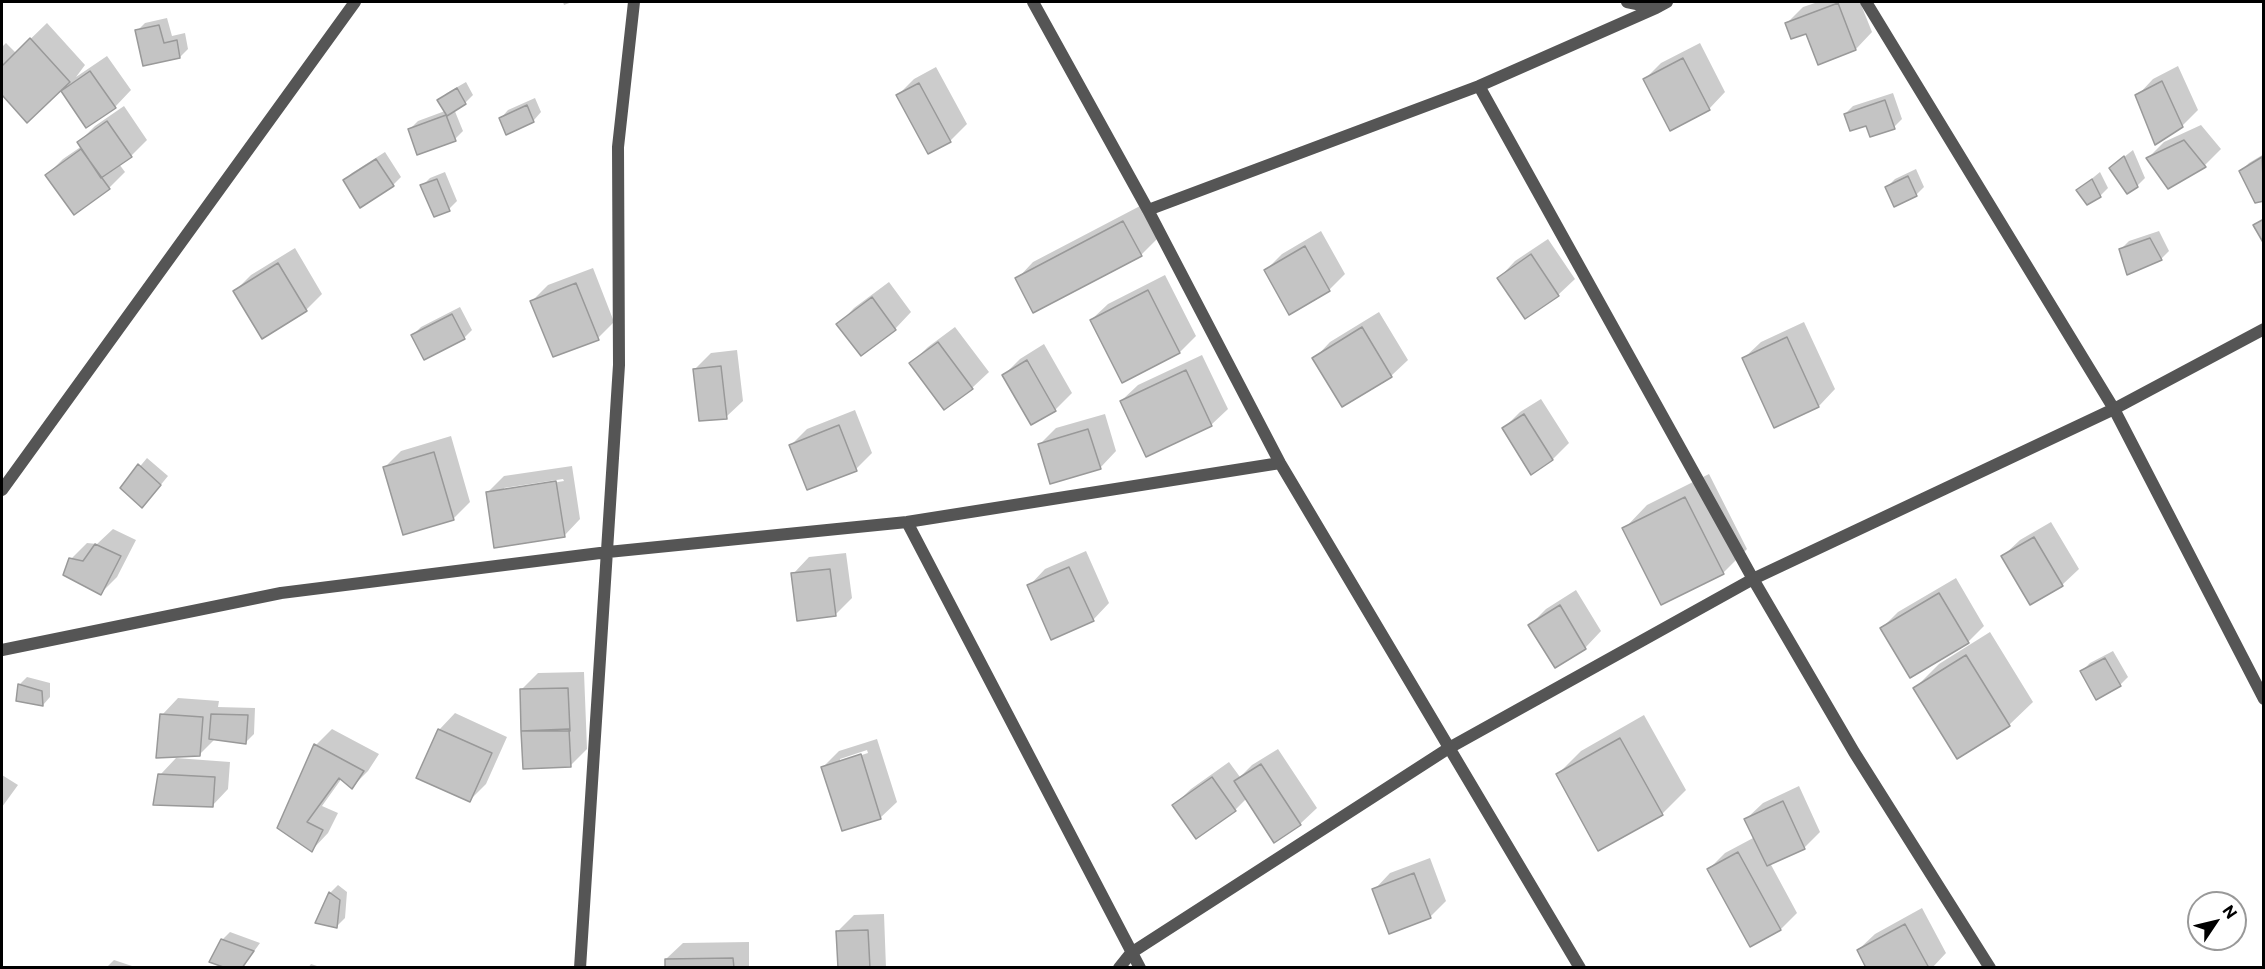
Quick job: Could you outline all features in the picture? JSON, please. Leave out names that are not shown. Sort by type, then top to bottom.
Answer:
[{"type":"street","points":[[2,490],[355,2]]},
{"type":"street","points":[[580,968],[620,364],[618,147],[634,2]]},
{"type":"street","points":[[1033,2],[1148,210],[1280,463],[1580,968]]},
{"type":"street","points":[[1627,2],[1662,5]]},
{"type":"street","points":[[1866,2],[2114,409],[2264,699]]},
{"type":"street","points":[[1148,210],[1479,86],[1662,5]]},
{"type":"street","points":[[1479,86],[1753,579],[1854,752],[1990,968]]},
{"type":"street","points":[[1119,968],[1131,954],[1449,748],[1753,579],[2114,409],[2264,329]]},
{"type":"street","points":[[2,650],[281,593],[608,552],[907,522],[1280,463]]},
{"type":"street","points":[[907,522],[1140,968]]},
{"type":"building","points":[[1838,3],[1856,50],[1818,65],[1806,34],[1791,39],[1785,23]]},
{"type":"building","points":[[159,25],[164,43],[177,40],[180,58],[143,66],[135,30]]},
{"type":"building","points":[[30,38],[70,82],[27,123],[2,95],[2,66]]},
{"type":"building","points":[[1683,58],[1710,110],[1670,131],[1643,79]]},
{"type":"building","points":[[90,71],[116,108],[86,128],[61,91]]},
{"type":"building","points":[[2162,81],[2183,127],[2155,145],[2135,95]]},
{"type":"building","points":[[919,83],[951,142],[928,154],[896,95]]},
{"type":"building","points":[[457,88],[466,104],[447,116],[437,100]]},
{"type":"building","points":[[1885,100],[1895,129],[1870,137],[1866,126],[1850,131],[1844,114]]},
{"type":"building","points":[[527,105],[534,122],[506,135],[499,118]]},
{"type":"building","points":[[446,115],[456,141],[417,155],[408,129]]},
{"type":"building","points":[[107,121],[132,157],[101,178],[77,142]]},
{"type":"building","points":[[2184,140],[2206,167],[2168,189],[2146,158]]},
{"type":"building","points":[[81,149],[110,189],[74,215],[45,175]]},
{"type":"building","points":[[2124,156],[2138,187],[2127,194],[2109,168]]},
{"type":"building","points":[[2262,157],[2264,201],[2255,203],[2239,171]]},
{"type":"building","points":[[376,159],[394,186],[360,208],[343,180]]},
{"type":"building","points":[[1908,176],[1917,196],[1894,207],[1885,187]]},
{"type":"building","points":[[437,179],[450,211],[434,217],[420,185]]},
{"type":"building","points":[[2092,179],[2101,197],[2087,205],[2076,190]]},
{"type":"building","points":[[2264,219],[2264,244],[2253,225]]},
{"type":"building","points":[[1123,221],[1142,256],[1033,313],[1015,278]]},
{"type":"building","points":[[2150,238],[2162,260],[2127,275],[2119,249]]},
{"type":"building","points":[[1305,246],[1330,291],[1289,315],[1264,270]]},
{"type":"building","points":[[1531,254],[1559,296],[1525,319],[1497,278]]},
{"type":"building","points":[[278,263],[307,311],[262,339],[233,291]]},
{"type":"building","points":[[576,283],[599,340],[553,357],[530,301]]},
{"type":"building","points":[[1148,290],[1180,353],[1122,383],[1090,320]]},
{"type":"building","points":[[872,297],[896,330],[861,356],[836,324]]},
{"type":"building","points":[[452,314],[465,339],[424,360],[411,335]]},
{"type":"building","points":[[1362,327],[1392,377],[1342,407],[1312,358]]},
{"type":"building","points":[[1787,337],[1819,407],[1774,428],[1742,358]]},
{"type":"building","points":[[938,342],[973,389],[944,410],[909,363]]},
{"type":"building","points":[[1027,360],[1056,411],[1031,425],[1002,375]]},
{"type":"building","points":[[721,366],[727,419],[699,421],[693,369]]},
{"type":"building","points":[[1186,370],[1212,426],[1146,457],[1120,401]]},
{"type":"building","points":[[1524,414],[1553,460],[1531,475],[1502,428]]},
{"type":"building","points":[[839,425],[857,471],[807,490],[789,445]]},
{"type":"building","points":[[1088,429],[1101,469],[1050,484],[1038,444]]},
{"type":"building","points":[[434,452],[454,520],[403,535],[383,467]]},
{"type":"building","points":[[138,464],[161,485],[142,508],[120,488]]},
{"type":"building","points":[[556,481],[565,537],[494,548],[486,492]]},
{"type":"building","points":[[1685,497],[1724,574],[1661,605],[1622,528]]},
{"type":"building","points":[[2034,537],[2063,586],[2030,605],[2001,556]]},
{"type":"building","points":[[95,544],[121,556],[101,595],[63,575],[69,558],[83,561]]},
{"type":"building","points":[[1069,567],[1094,621],[1051,640],[1027,585]]},
{"type":"building","points":[[830,569],[836,616],[797,621],[791,573]]},
{"type":"building","points":[[1939,593],[1969,643],[1910,678],[1880,628]]},
{"type":"building","points":[[1560,605],[1586,649],[1555,668],[1528,625]]},
{"type":"building","points":[[1966,655],[2010,726],[1957,759],[1913,688]]},
{"type":"building","points":[[2105,658],[2121,686],[2096,700],[2080,671]]},
{"type":"building","points":[[18,684],[42,691],[43,706],[16,701]]},
{"type":"building","points":[[568,688],[570,731],[521,731],[520,689]]},
{"type":"building","points":[[160,714],[203,717],[200,756],[156,758]]},
{"type":"building","points":[[211,714],[248,715],[246,744],[209,739]]},
{"type":"building","points":[[438,729],[492,753],[470,802],[416,778]]},
{"type":"building","points":[[569,729],[571,767],[523,769],[521,731]]},
{"type":"building","points":[[1620,738],[1663,815],[1598,851],[1556,774]]},
{"type":"building","points":[[314,744],[364,771],[352,789],[339,778],[307,822],[323,830],[312,852],[277,828]]},
{"type":"building","points":[[861,754],[881,819],[842,831],[821,767]]},
{"type":"building","points":[[1261,764],[1301,825],[1274,843],[1234,781]]},
{"type":"building","points":[[158,774],[215,777],[213,807],[153,805]]},
{"type":"building","points":[[1212,777],[1236,811],[1196,839],[1172,805]]},
{"type":"building","points":[[1783,801],[1805,849],[1767,866],[1744,819]]},
{"type":"building","points":[[1738,852],[1781,930],[1750,947],[1707,869]]},
{"type":"building","points":[[1414,873],[1431,918],[1389,934],[1372,889]]},
{"type":"building","points":[[329,892],[340,900],[337,928],[315,923]]},
{"type":"building","points":[[1905,924],[1929,968],[1866,968],[1857,950]]},
{"type":"building","points":[[868,930],[870,968],[838,968],[836,931]]},
{"type":"building","points":[[221,939],[254,951],[242,968],[226,968],[209,962]]},
{"type":"building","points":[[733,958],[734,968],[665,968],[665,959]]}]
